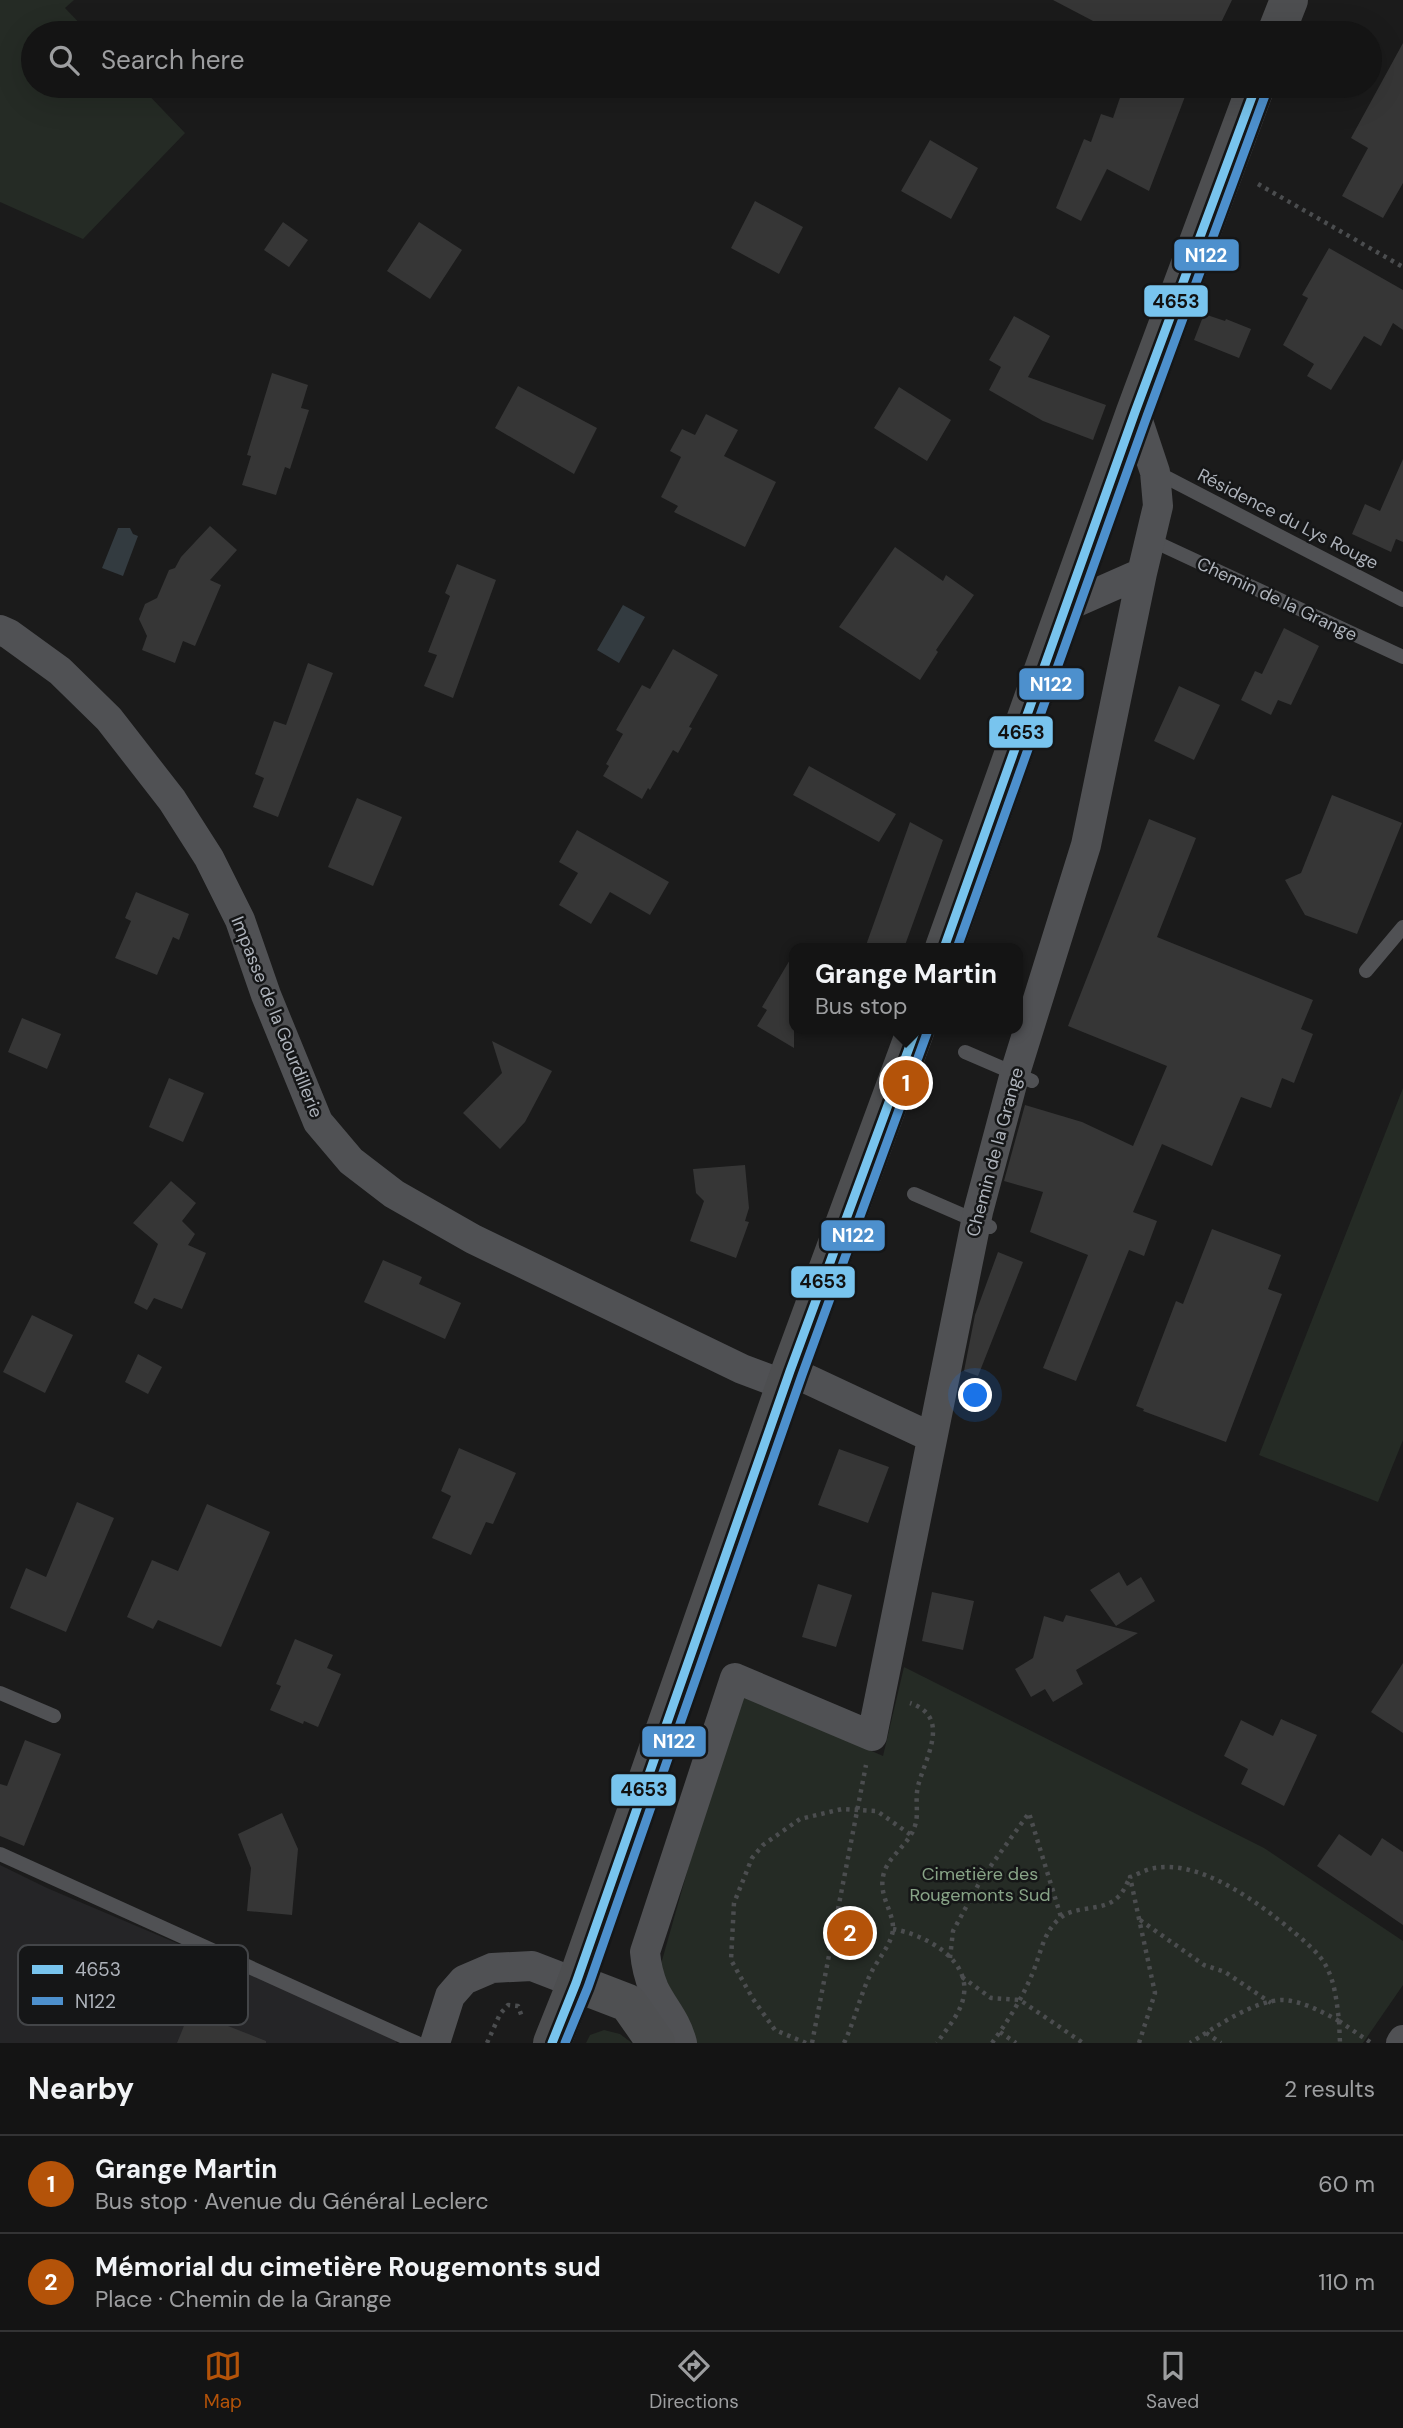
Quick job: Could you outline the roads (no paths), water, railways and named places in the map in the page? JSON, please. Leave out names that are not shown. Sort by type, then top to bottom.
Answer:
[{"type":"main road","points":[[1281,21],[1289,0]]},
{"type":"main road","points":[[946,943],[1135,412],[1252,98]]},
{"type":"main road","points":[[537,2031],[576,1983],[788,1378],[914,1034]]},
{"type":"street","name":"Chemin de la Grange","points":[[682,2043],[678,2025],[654,1989],[646,1965],[645,1951],[735,1678],[872,1736],[931,1437],[983,1224],[1086,845],[1158,506],[1155,472],[1135,412]]},
{"type":"street","points":[[1065,607],[1142,573]]},
{"type":"street","name":"Impasse de la Gourdillerie","points":[[0,630],[60,671],[109,719],[172,800],[209,858],[240,919],[265,995],[318,1122],[352,1161],[394,1194],[473,1239],[742,1369],[788,1378],[931,1437]]},
{"type":"street","points":[[435,2043],[450,1996],[464,1980],[492,1968],[532,1966],[628,2003],[656,2043]]},
{"type":"lane","name":"Résidence du Lys Rouge","points":[[1155,472],[1403,600]]},
{"type":"lane","name":"Chemin de la Grange","points":[[1151,540],[1403,657]]},
{"type":"lane","points":[[1366,971],[1403,927]]},
{"type":"lane","points":[[965,1052],[1023,1077]]},
{"type":"lane","points":[[914,1194],[983,1224]]},
{"type":"lane","points":[[0,1693],[54,1716]]},
{"type":"lane","points":[[0,1854],[201,1945]]},
{"type":"lane","points":[[248,1966],[417,2043]]},
{"type":"place","name":"Grange Martin","points":[[906,1083]]},
{"type":"place","name":"Mémorial du cimetière Rougemonts sud","points":[[850,1933]]},
{"type":"park label","name":"Cimetière des Rougemonts Sud","points":[[980,1884]]}]
